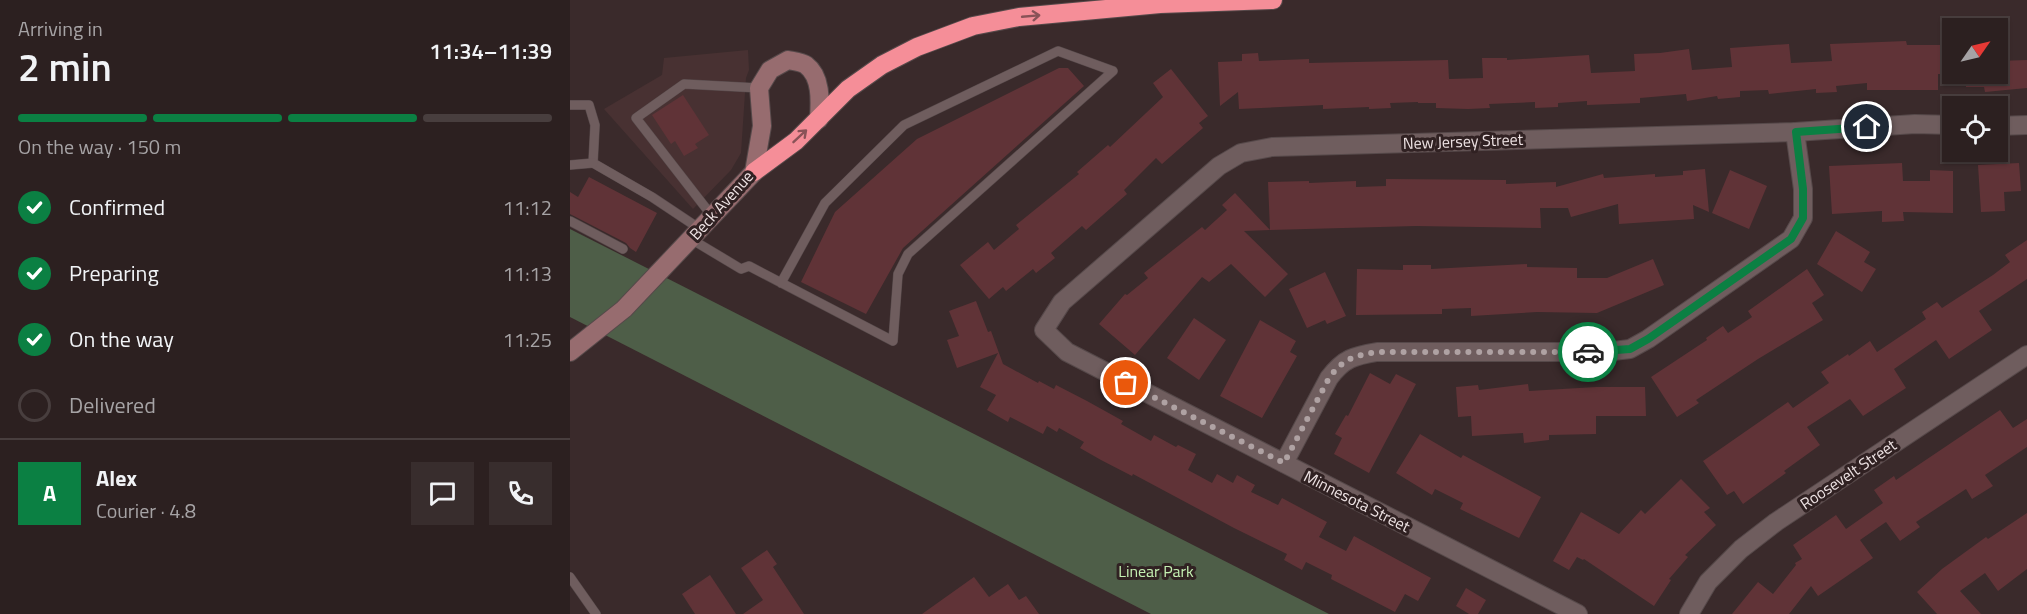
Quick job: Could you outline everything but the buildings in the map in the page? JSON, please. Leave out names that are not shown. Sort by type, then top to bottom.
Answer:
[{"type":"highway","points":[[754,172],[796,141],[848,89],[882,65],[917,47],[973,26],[1018,17],[1160,4],[1273,0]]},
{"type":"main road","points":[[759,88],[770,70],[788,60],[806,65],[816,80],[820,100],[819,119]]},
{"type":"main road","name":"Beck Avenue","points":[[570,352],[624,309],[754,172],[762,126],[759,88]]},
{"type":"street","name":"New Jersey Street","points":[[1044,330],[1062,302],[1219,166],[1241,153],[1272,147],[1796,132],[1915,124],[1942,125]]},
{"type":"street","points":[[2008,126],[2027,125]]},
{"type":"street","points":[[1284,463],[1329,378],[1338,366],[1352,356],[1377,352],[1605,352],[1630,349],[1648,339],[1791,239],[1803,218],[1803,189],[1796,132]]},
{"type":"street","name":"Minnesota Street","points":[[1044,330],[1067,352],[1578,614]]},
{"type":"street","name":"Roosevelt Street","points":[[1689,614],[1708,582],[1741,549],[1776,522],[2027,355]]},
{"type":"lane","points":[[570,165],[593,163],[652,196],[701,228],[741,269],[749,266],[781,283],[893,341],[898,274],[908,254],[1113,71],[1059,51],[904,124],[825,203],[781,283]]},
{"type":"lane","points":[[701,228],[636,118],[684,84],[759,88]]},
{"type":"lane","points":[[570,105],[589,105],[595,125],[593,163]]},
{"type":"lane","points":[[570,221],[623,249]]},
{"type":"lane","points":[[570,577],[596,614]]},
{"type":"shaded area","points":[[748,50],[749,70],[746,78],[741,153],[731,170],[693,209],[604,109],[662,75],[664,58]]},
{"type":"green space","name":"Linear Park","points":[[570,229],[1329,614],[1151,614],[570,317]]},
{"type":"way so far","points":[[1126,383],[1284,463],[1329,378],[1338,366],[1352,356],[1377,352],[1588,352]]},
{"type":"route","points":[[1588,352],[1630,349],[1648,339],[1791,239],[1803,218],[1803,189],[1796,132],[1867,127]]}]
